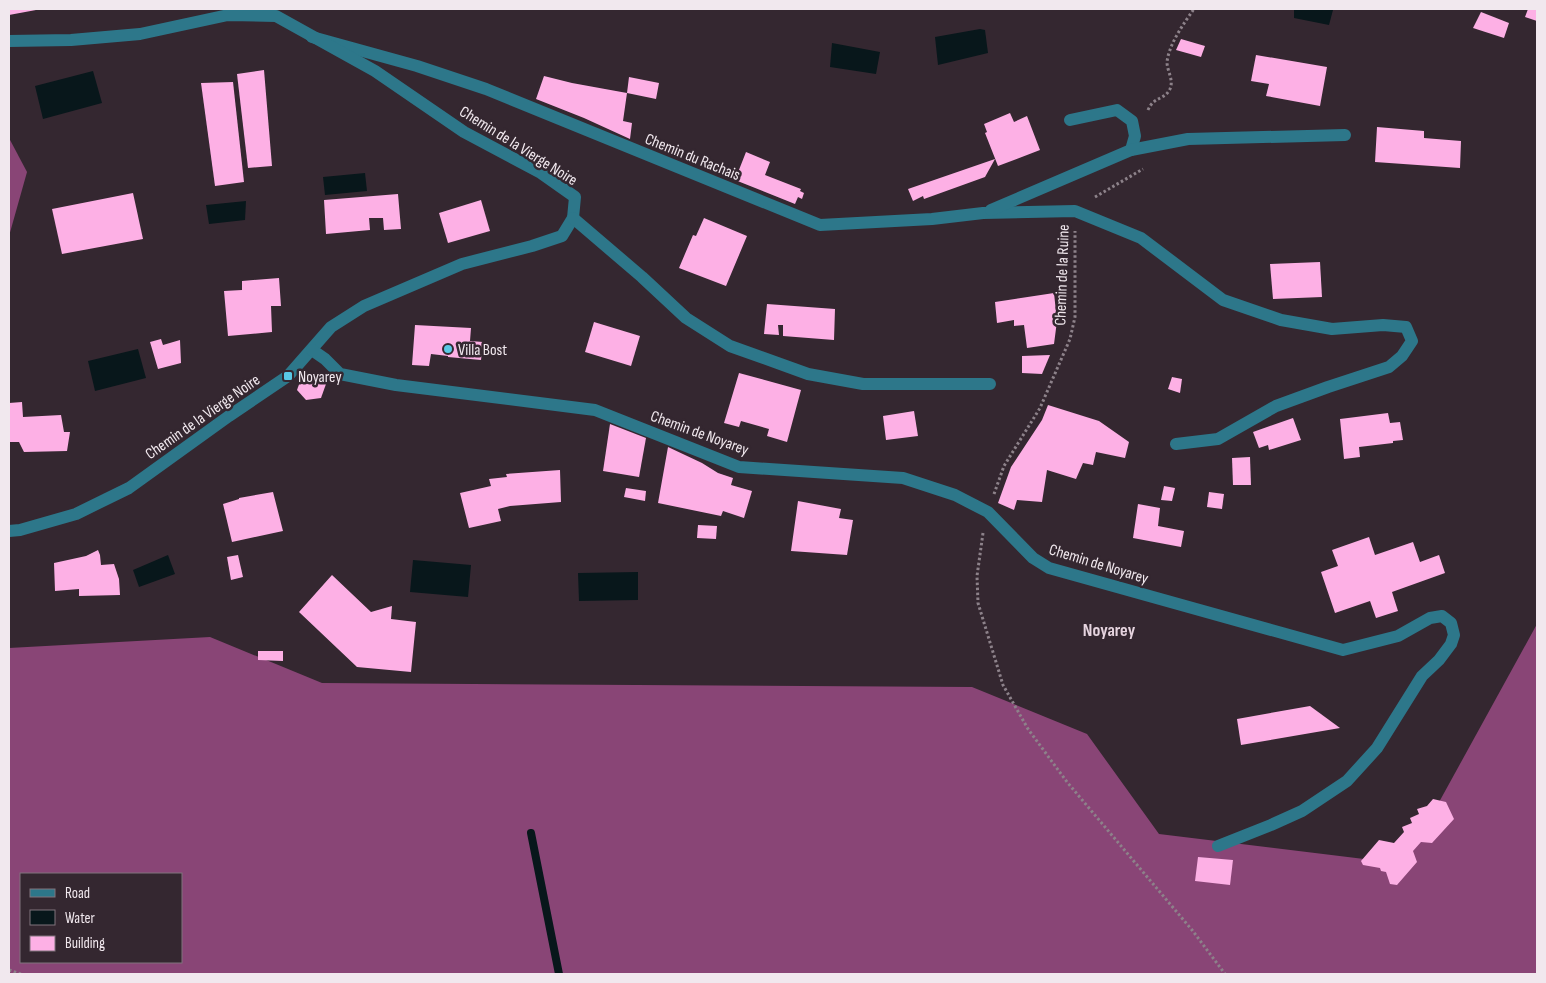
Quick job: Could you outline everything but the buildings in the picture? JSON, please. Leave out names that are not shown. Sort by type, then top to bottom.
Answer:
[{"type":"street","name":"Chemin de la Vierge Noire","points":[[9,41],[70,40],[140,34],[228,15],[276,16],[375,71],[464,132],[540,173],[575,197],[573,218],[562,236],[532,246],[462,264],[364,306],[331,327],[288,376],[129,488],[76,514],[20,530],[9,531]]},
{"type":"street","name":"Chemin du Rachais","points":[[312,37],[417,66],[486,89],[820,225],[932,219],[983,213],[1075,211]]},
{"type":"street","points":[[1070,120],[1117,110],[1132,121],[1135,136],[1131,150]]},
{"type":"street","points":[[983,213],[1131,150],[1188,140],[1345,135]]},
{"type":"street","points":[[1075,211],[1141,238],[1224,300],[1281,320],[1332,328],[1384,325],[1406,327],[1412,341],[1402,356],[1389,367],[1276,406],[1218,439],[1176,444]]},
{"type":"street","points":[[573,218],[642,277],[686,318],[730,346],[808,374],[864,384],[990,384]]},
{"type":"street","name":"Chemin de Noyarey","points":[[312,350],[325,358],[340,374],[396,385],[595,410],[738,467],[903,478],[955,495],[988,512],[1032,558],[1049,568],[1343,650],[1398,636],[1430,618],[1442,616],[1451,623],[1454,635],[1451,644],[1439,660],[1422,676],[1377,748],[1347,781],[1302,811],[1218,846]]},
{"type":"path","points":[[1146,116],[1151,103],[1168,93],[1171,86],[1167,63],[1171,48],[1181,27],[1194,9]]},
{"type":"path","name":"Chemin de la Ruine","points":[[1150,165],[1102,192],[1075,211],[1075,317],[1070,339],[1040,408],[1004,466],[988,512],[980,547],[977,576],[978,603],[1003,686],[1028,729],[1066,782],[1192,930],[1225,974]]},
{"type":"path","points":[[9,970],[21,974]]},
{"type":"shaded area","points":[[9,138],[27,172],[9,236]]},
{"type":"shaded area","points":[[1537,624],[1537,974],[9,974],[9,648],[210,637],[322,683],[972,687],[1087,734],[1159,834],[1405,864]]},
{"type":"water","points":[[1294,9],[1333,10],[1329,25],[1294,18]]},
{"type":"water","points":[[980,29],[985,30],[988,53],[938,65],[935,37]]},
{"type":"water","points":[[832,43],[880,52],[876,74],[830,67]]},
{"type":"water","points":[[93,71],[102,103],[43,119],[35,86]]},
{"type":"water","points":[[365,173],[367,191],[325,195],[323,177]]},
{"type":"water","points":[[246,201],[245,220],[209,224],[206,205]]},
{"type":"water","points":[[138,349],[146,378],[95,391],[88,361]]},
{"type":"water","points":[[168,555],[175,574],[139,587],[133,570]]},
{"type":"water","points":[[413,560],[471,565],[468,597],[410,592]]},
{"type":"water","points":[[638,572],[638,600],[579,601],[578,573]]},
{"type":"waterway","points":[[531,833],[559,974]]},
{"type":"place","name":"Villa Bost","points":[[448,349]]},
{"type":"place","name":"Noyarey","points":[[288,376]]},
{"type":"district","name":"Noyarey","points":[[1109,630]]}]
